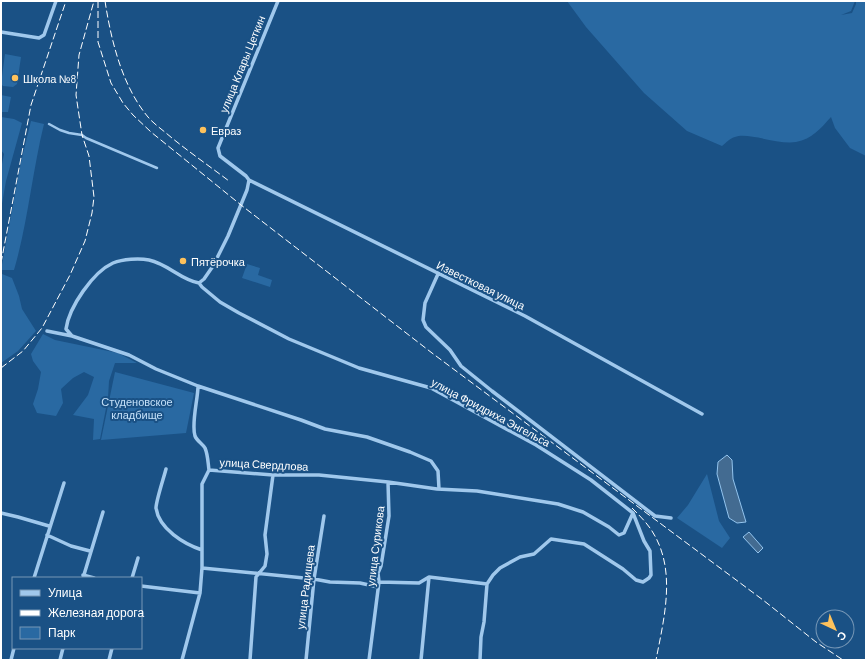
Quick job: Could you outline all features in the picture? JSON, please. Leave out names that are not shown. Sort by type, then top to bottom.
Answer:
[{"type":"street","name":"улица Клары Цеткин","points":[[249,180],[220,156],[218,148],[278,1]]},
{"type":"street","points":[[1,32],[39,38],[44,35],[55,2]]},
{"type":"street","points":[[49,124],[69,133],[82,135],[157,168]]},
{"type":"street","points":[[199,283],[204,279],[213,266],[228,236],[247,190],[249,180]]},
{"type":"street","name":"Известковая улица","points":[[249,180],[525,316],[702,414]]},
{"type":"street","name":"улица Фридриха Энгельса","points":[[72,336],[66,329],[68,318],[79,298],[95,277],[113,263],[139,259],[149,260],[164,265],[191,282],[199,283],[220,302],[289,339],[359,368],[431,388],[536,445],[591,480],[633,513]]},
{"type":"street","points":[[438,274],[425,303],[423,320],[426,327],[450,350],[462,366],[492,391],[655,516],[672,518]]},
{"type":"street","points":[[47,331],[72,336],[129,355],[156,369],[198,386],[301,420],[325,430],[367,437],[410,452],[431,461],[438,471],[439,489]]},
{"type":"street","points":[[198,386],[194,422],[195,437],[205,448],[209,470]]},
{"type":"street","points":[[166,469],[156,507],[160,520],[174,535],[189,546],[202,550]]},
{"type":"street","name":"улица Свердлова","points":[[182,660],[200,593],[202,568],[202,484],[209,470],[273,475],[319,475],[439,489],[477,491],[558,504],[584,512],[619,534],[624,533],[633,513]]},
{"type":"street","points":[[250,660],[256,577],[265,566],[267,554],[265,535],[273,475]]},
{"type":"street","points":[[34,577],[64,482]]},
{"type":"street","name":"улица Сурикова","points":[[368,660],[379,582],[378,573],[381,566],[389,516],[388,482]]},
{"type":"street","points":[[83,577],[103,512]]},
{"type":"street","points":[[1,513],[18,516],[49,526]]},
{"type":"street","points":[[480,660],[487,584],[500,568],[520,557],[534,554],[551,538],[584,544],[623,568],[636,580],[643,582],[649,578],[651,574],[650,551],[644,541],[633,513]]},
{"type":"street","name":"улица Радищева","points":[[306,660],[314,579],[324,516]]},
{"type":"street","points":[[47,535],[71,546],[90,551]]},
{"type":"street","points":[[132,577],[138,558]]},
{"type":"street","points":[[202,568],[314,579],[330,582],[360,583],[378,587]]},
{"type":"street","points":[[379,582],[419,583],[429,578],[487,584]]},
{"type":"street","points":[[420,660],[429,578]]},
{"type":"street","points":[[142,586],[200,593]]},
{"type":"street","points":[[14,649],[11,659],[17,660]]},
{"type":"street","points":[[60,660],[63,649]]},
{"type":"street","points":[[109,660],[112,649]]},
{"type":"green space","points":[[567,1],[855,1],[851,11],[841,15],[852,13],[856,1],[866,1],[866,156],[850,148],[835,128],[831,117],[811,136],[802,141],[796,142],[781,142],[741,136],[731,138],[722,146],[687,131],[644,93],[586,27]]},
{"type":"green space","points":[[5,54],[21,57],[17,84],[13,87],[3,86],[1,84]]},
{"type":"green space","points":[[1,95],[11,97],[8,112],[1,112]]},
{"type":"green space","points":[[1,117],[14,119],[22,123],[6,181],[1,209],[1,169],[4,154],[1,150]]},
{"type":"green space","points":[[31,121],[44,124],[23,234],[14,270],[1,270],[21,162]]},
{"type":"green space","points":[[247,264],[260,268],[258,275],[272,280],[270,287],[242,278]]},
{"type":"green space","points":[[2,274],[12,278],[22,309],[36,331],[18,351],[1,363]]},
{"type":"green space","points":[[43,334],[55,340],[118,353],[137,363],[115,363],[109,381],[108,398],[100,439],[93,440],[94,419],[73,415],[88,395],[94,377],[84,372],[73,378],[61,389],[63,403],[56,416],[37,413],[33,404],[38,389],[41,372],[33,361],[31,354]]},
{"type":"green space","name":"Студеновское кладбище","points":[[115,372],[194,393],[186,433],[101,440]]},
{"type":"green space","points":[[707,474],[719,521],[730,538],[722,548],[677,518],[688,505]]},
{"type":"shaded area","points":[[727,455],[732,460],[733,479],[746,522],[737,523],[729,518],[717,474],[718,462]]},
{"type":"shaded area","points":[[749,532],[763,548],[758,553],[743,537]]},
{"type":"railway","points":[[1,263],[31,105],[66,1]]},
{"type":"railway","points":[[1,368],[23,351],[42,328],[70,275],[85,241],[92,213],[94,197],[89,156],[82,135],[76,95],[79,55],[94,1]]},
{"type":"railway","points":[[98,1],[98,42],[111,83],[123,103],[151,132],[241,205],[432,353],[763,600],[816,642],[843,660]]},
{"type":"railway","points":[[105,1],[114,47],[131,91],[139,105],[148,117],[157,125],[229,181]]},
{"type":"railway","points":[[632,508],[652,531],[660,546],[664,562],[666,578],[665,611],[656,660]]},
{"type":"place","name":"Школа №8","points":[[15,78]]},
{"type":"place","name":"Евраз","points":[[203,130]]},
{"type":"place","name":"Пятёрочка","points":[[183,261]]}]
